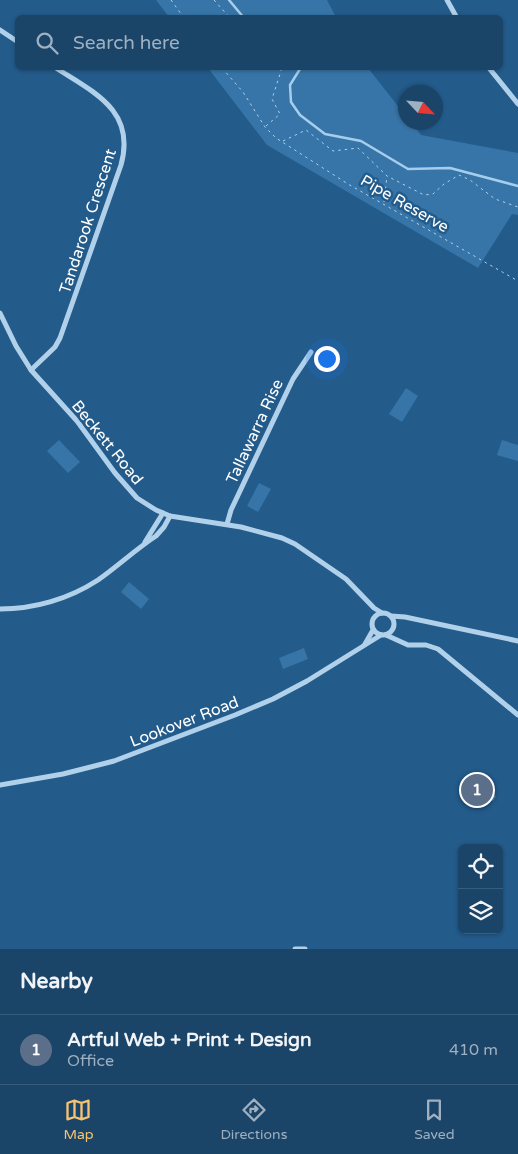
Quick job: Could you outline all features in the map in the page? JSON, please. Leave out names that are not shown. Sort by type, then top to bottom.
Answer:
[{"type":"street","points":[[447,0],[455,15]]},
{"type":"street","points":[[0,30],[15,40]]},
{"type":"street","name":"Tandarook Crescent","points":[[31,370],[55,347],[60,338],[121,165],[125,147],[122,125],[114,111],[98,95],[59,70]]},
{"type":"street","points":[[491,70],[518,104]]},
{"type":"street","name":"Beckett Road","points":[[0,313],[17,349],[31,370],[77,421],[131,492],[145,504],[170,516],[226,524],[282,538],[295,544],[346,579],[382,613]]},
{"type":"street","name":"Tallawarra Rise","points":[[226,524],[292,379],[311,352]]},
{"type":"street","points":[[144,544],[163,513]]},
{"type":"street","points":[[0,609],[28,607],[75,593],[98,580],[160,532],[170,516]]},
{"type":"street","name":"Beckett Road","points":[[367,600],[374,617]]},
{"type":"street","points":[[518,641],[405,617],[391,616],[387,613],[374,617],[372,624],[373,630],[408,645],[426,645],[438,649],[518,716]]},
{"type":"street","points":[[391,616],[393,628],[403,643]]},
{"type":"street","points":[[384,635],[405,617]]},
{"type":"street","name":"Lookover Road","points":[[363,646],[373,630]]},
{"type":"street","name":"Lookover Road","points":[[0,785],[86,769],[114,761],[236,716],[273,700],[384,635]]},
{"type":"street","points":[[295,949],[305,949]]},
{"type":"path","points":[[171,0],[182,15]]},
{"type":"path","points":[[214,0],[227,15]]},
{"type":"path","name":"Pipe Reserve","points":[[224,70],[243,92],[265,127],[272,134],[348,184],[518,281]]},
{"type":"path","points":[[265,127],[280,114],[272,99],[281,70]]},
{"type":"path","points":[[282,141],[306,130],[333,151],[358,148],[386,176],[424,195],[433,194],[444,184],[460,175],[470,180],[494,199],[518,207]]},
{"type":"path","points":[[384,203],[386,176]]},
{"type":"shaded area","points":[[156,0],[327,0],[335,15],[167,15]]},
{"type":"shaded area","points":[[210,70],[370,70],[398,106],[398,130],[417,130],[421,135],[518,153],[518,215],[512,214],[478,268],[267,145]]},
{"type":"shaded area","points":[[406,388],[418,396],[402,422],[389,414]]},
{"type":"shaded area","points":[[59,440],[80,462],[68,473],[47,451]]},
{"type":"shaded area","points":[[502,440],[518,445],[518,461],[497,455]]},
{"type":"shaded area","points":[[259,483],[271,489],[258,512],[247,506]]},
{"type":"shaded area","points":[[129,582],[149,599],[141,609],[121,592]]},
{"type":"shaded area","points":[[304,648],[308,659],[283,669],[279,658]]},
{"type":"building","points":[[470,776],[476,780],[475,782],[496,796],[493,801],[490,799],[487,802],[485,800],[480,804],[473,800],[475,797],[462,789]]},
{"type":"waterway","points":[[229,0],[242,15]]},
{"type":"waterway","points":[[299,70],[290,85],[291,102],[300,115],[325,134],[361,141],[408,169],[450,168],[518,186]]},
{"type":"place","name":"Artful Web + Print + Design","points":[[477,790]]}]
